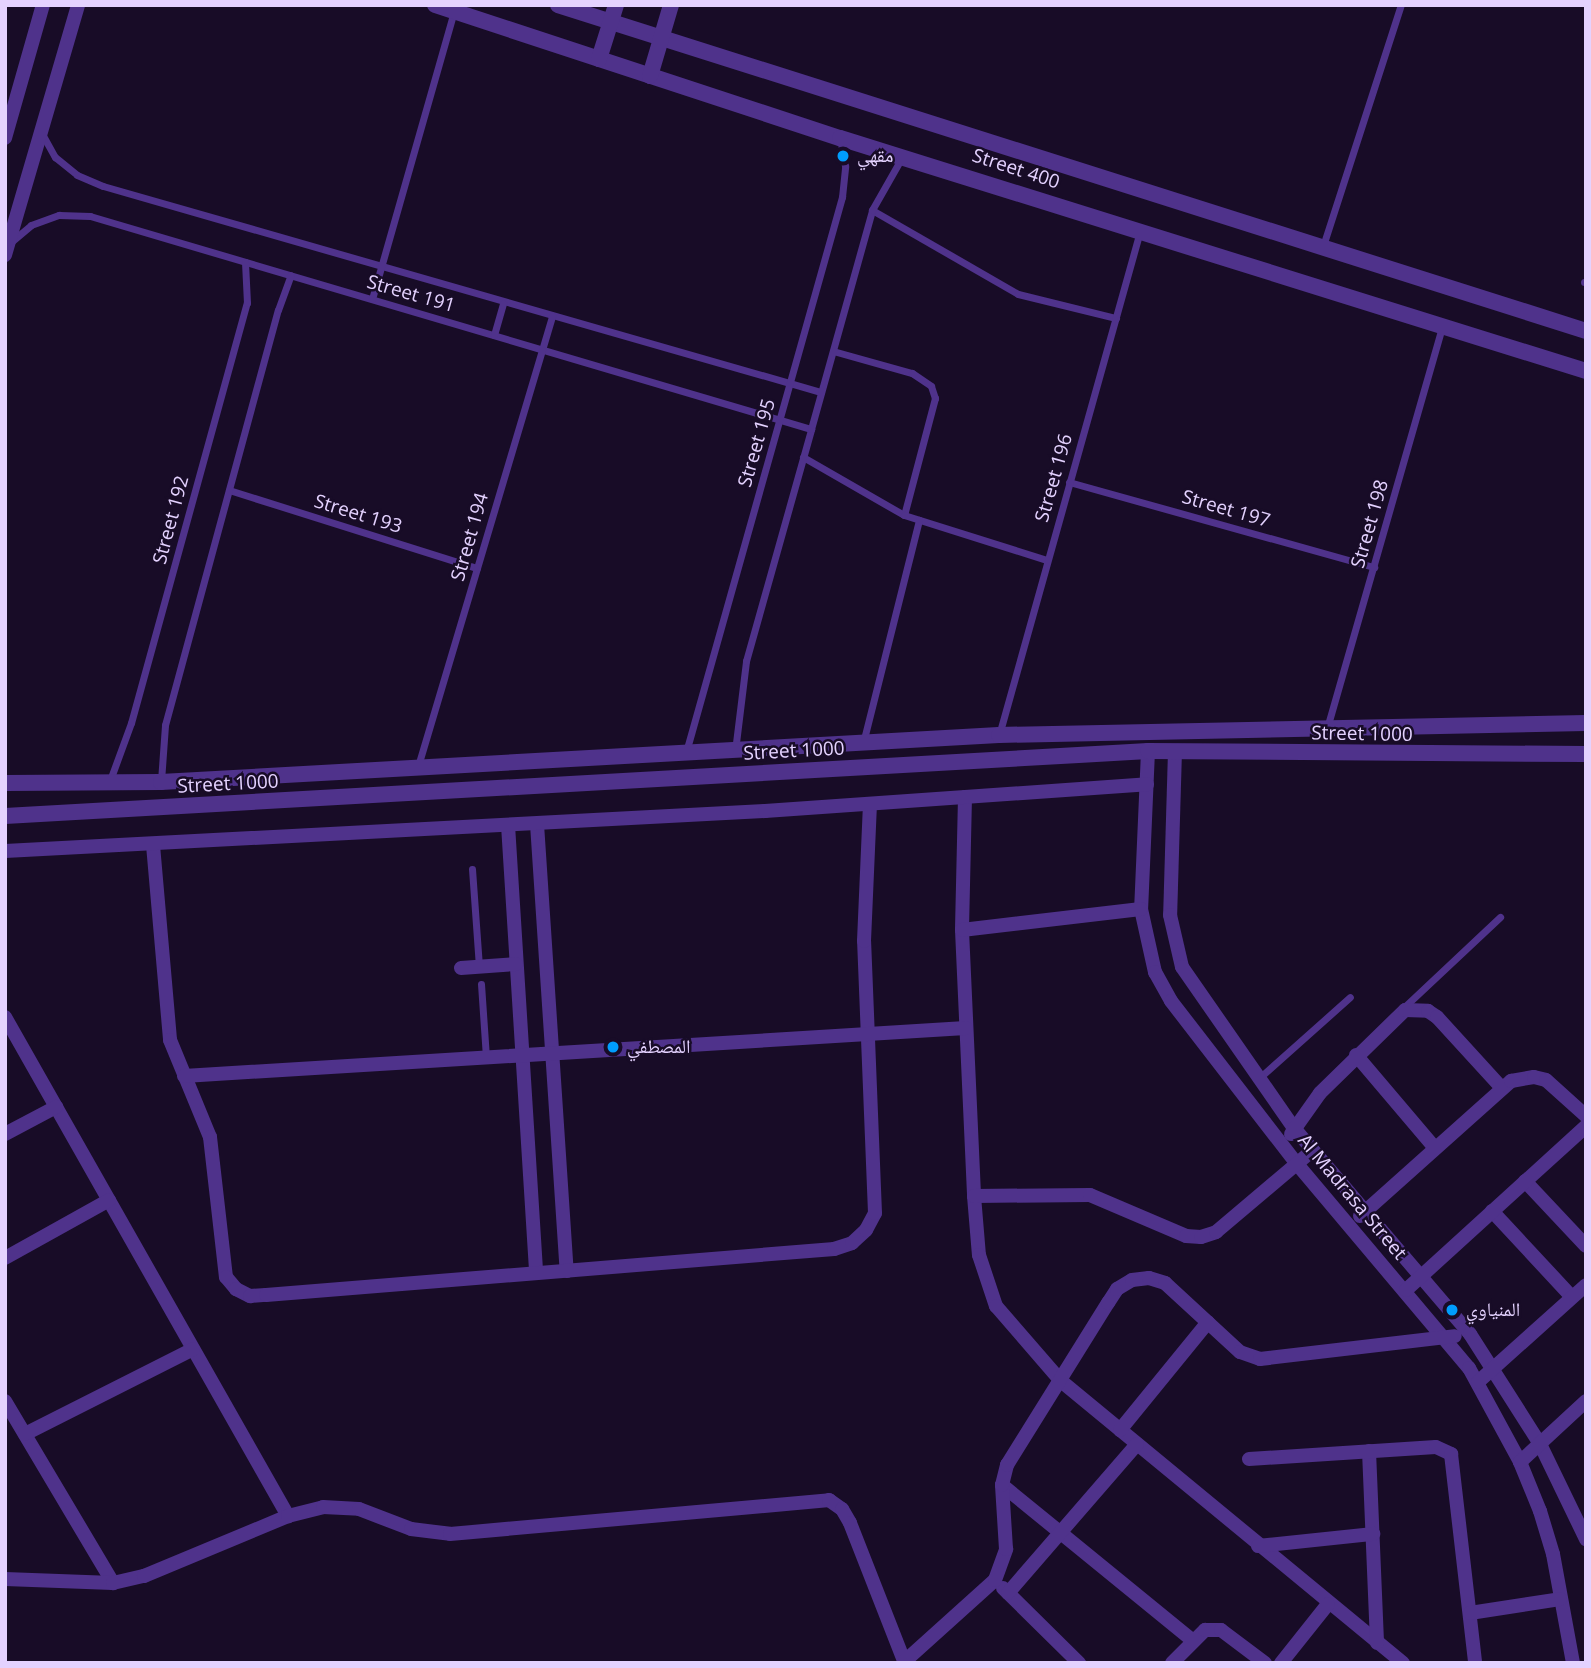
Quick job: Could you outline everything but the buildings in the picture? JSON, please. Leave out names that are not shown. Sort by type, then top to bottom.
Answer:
[{"type":"street","points":[[5,138],[43,5]]},
{"type":"street","points":[[7,250],[78,5]]},
{"type":"street","name":"Street 400","points":[[435,5],[840,138],[903,155],[1586,371]]},
{"type":"street","name":"Street 400","points":[[558,5],[1586,331]]},
{"type":"street","points":[[599,60],[616,5]]},
{"type":"street","points":[[650,76],[671,5]]},
{"type":"street","name":"Street 1000","points":[[5,783],[161,782],[685,755],[999,734],[1586,723]]},
{"type":"street","name":"Street 1000","points":[[5,816],[1148,751],[1586,754]]},
{"type":"street","name":"Al Madrasa Street","points":[[1148,751],[1141,909],[1148,952],[1171,1001],[1284,1148],[1447,1337],[1478,1382],[1520,1462],[1553,1554],[1573,1663]]},
{"type":"street","name":"Al Madrasa Street","points":[[1175,751],[1170,915],[1174,942],[1194,990],[1294,1128],[1470,1334],[1540,1444],[1586,1539]]},
{"type":"street","points":[[5,851],[537,824],[1147,784]]},
{"type":"street","points":[[965,797],[962,930],[974,1196],[979,1255],[996,1306],[1061,1381],[1397,1661]]},
{"type":"street","points":[[153,845],[168,1020],[184,1076],[210,1137],[223,1262],[236,1289],[250,1296],[834,1249],[852,1243],[866,1230],[875,1213],[863,941],[870,804]]},
{"type":"street","points":[[537,824],[541,926],[567,1270]]},
{"type":"street","points":[[508,825],[520,1055],[536,1273]]},
{"type":"street","points":[[962,930],[1141,909]]},
{"type":"street","points":[[514,927],[541,926]]},
{"type":"street","points":[[461,968],[516,964]]},
{"type":"street","points":[[1284,1148],[1294,1128],[1356,1055],[1395,1015],[1417,1008],[1428,1011],[1501,1087]]},
{"type":"street","points":[[5,1017],[288,1516]]},
{"type":"street","points":[[184,1076],[966,1028]]},
{"type":"street","points":[[1356,1055],[1435,1148]]},
{"type":"street","points":[[1350,1226],[1501,1087],[1522,1077],[1546,1080],[1586,1116]]},
{"type":"street","points":[[5,1134],[56,1107]]},
{"type":"street","points":[[1406,1290],[1586,1125]]},
{"type":"street","points":[[974,1196],[1090,1195],[1186,1236],[1202,1237],[1216,1232],[1313,1150]]},
{"type":"street","points":[[1525,1181],[1586,1246]]},
{"type":"street","points":[[5,1258],[108,1200]]},
{"type":"street","points":[[1492,1211],[1572,1297]]},
{"type":"street","points":[[5,1579],[113,1583],[144,1576],[288,1516],[323,1507],[359,1509],[411,1529],[450,1534],[829,1500],[842,1509],[850,1523],[905,1662],[995,1580],[1006,1549],[1002,1485],[1007,1465],[1112,1296],[1132,1280],[1149,1278],[1165,1283],[1240,1352],[1260,1359],[1470,1334]]},
{"type":"street","points":[[1478,1382],[1586,1285]]},
{"type":"street","points":[[1120,1430],[1208,1322]]},
{"type":"street","points":[[17,1429],[193,1349]]},
{"type":"street","points":[[5,1401],[17,1429],[113,1583]]},
{"type":"street","points":[[1520,1462],[1586,1401]]},
{"type":"street","points":[[1008,1593],[1137,1444]]},
{"type":"street","points":[[1249,1459],[1436,1447],[1451,1454],[1475,1663]]},
{"type":"street","points":[[1369,1451],[1377,1643]]},
{"type":"street","points":[[1002,1485],[1192,1640]]},
{"type":"street","points":[[1258,1546],[1373,1534]]},
{"type":"street","points":[[995,1580],[1079,1663]]},
{"type":"street","points":[[1470,1613],[1560,1599]]},
{"type":"street","points":[[1281,1663],[1328,1604]]},
{"type":"street","points":[[1172,1663],[1192,1640],[1205,1630],[1221,1630],[1265,1663]]},
{"type":"lane","points":[[1322,249],[1401,5]]},
{"type":"lane","points":[[372,299],[454,12]]},
{"type":"lane","name":"Street 191","points":[[41,132],[55,156],[85,179],[503,303],[821,392]]},
{"type":"lane","name":"Street 195","points":[[685,755],[842,197],[845,166],[840,138]]},
{"type":"lane","points":[[734,752],[746,661],[872,210],[903,155]]},
{"type":"lane","points":[[872,210],[1018,294],[1116,318]]},
{"type":"lane","name":"Street 191","points":[[7,250],[40,221],[60,215],[90,216],[811,429]]},
{"type":"lane","name":"Street 196","points":[[999,734],[1141,231]]},
{"type":"lane","name":"Street 192","points":[[108,784],[131,723],[247,303],[245,262]]},
{"type":"lane","points":[[161,782],[164,725],[283,292],[291,275]]},
{"type":"lane","points":[[494,335],[503,303]]},
{"type":"lane","name":"Street 194","points":[[417,767],[552,316]]},
{"type":"lane","name":"Street 198","points":[[1327,729],[1441,326]]},
{"type":"lane","points":[[833,351],[912,373],[931,386],[935,398],[904,515]]},
{"type":"lane","points":[[803,457],[904,515],[1047,560]]},
{"type":"lane","name":"Street 197","points":[[1069,482],[1374,567]]},
{"type":"lane","name":"Street 193","points":[[229,490],[477,568]]},
{"type":"lane","points":[[863,743],[919,520]]},
{"type":"lane","points":[[472,869],[480,967]]},
{"type":"lane","points":[[1395,1015],[1500,917]]},
{"type":"lane","points":[[481,984],[486,1057]]},
{"type":"lane","points":[[1257,1080],[1350,997]]},
{"type":"place","name":"مقهي","points":[[843,156]]},
{"type":"place","name":"المصطفي","points":[[613,1047]]},
{"type":"place","name":"المنياوي","points":[[1452,1310]]}]
